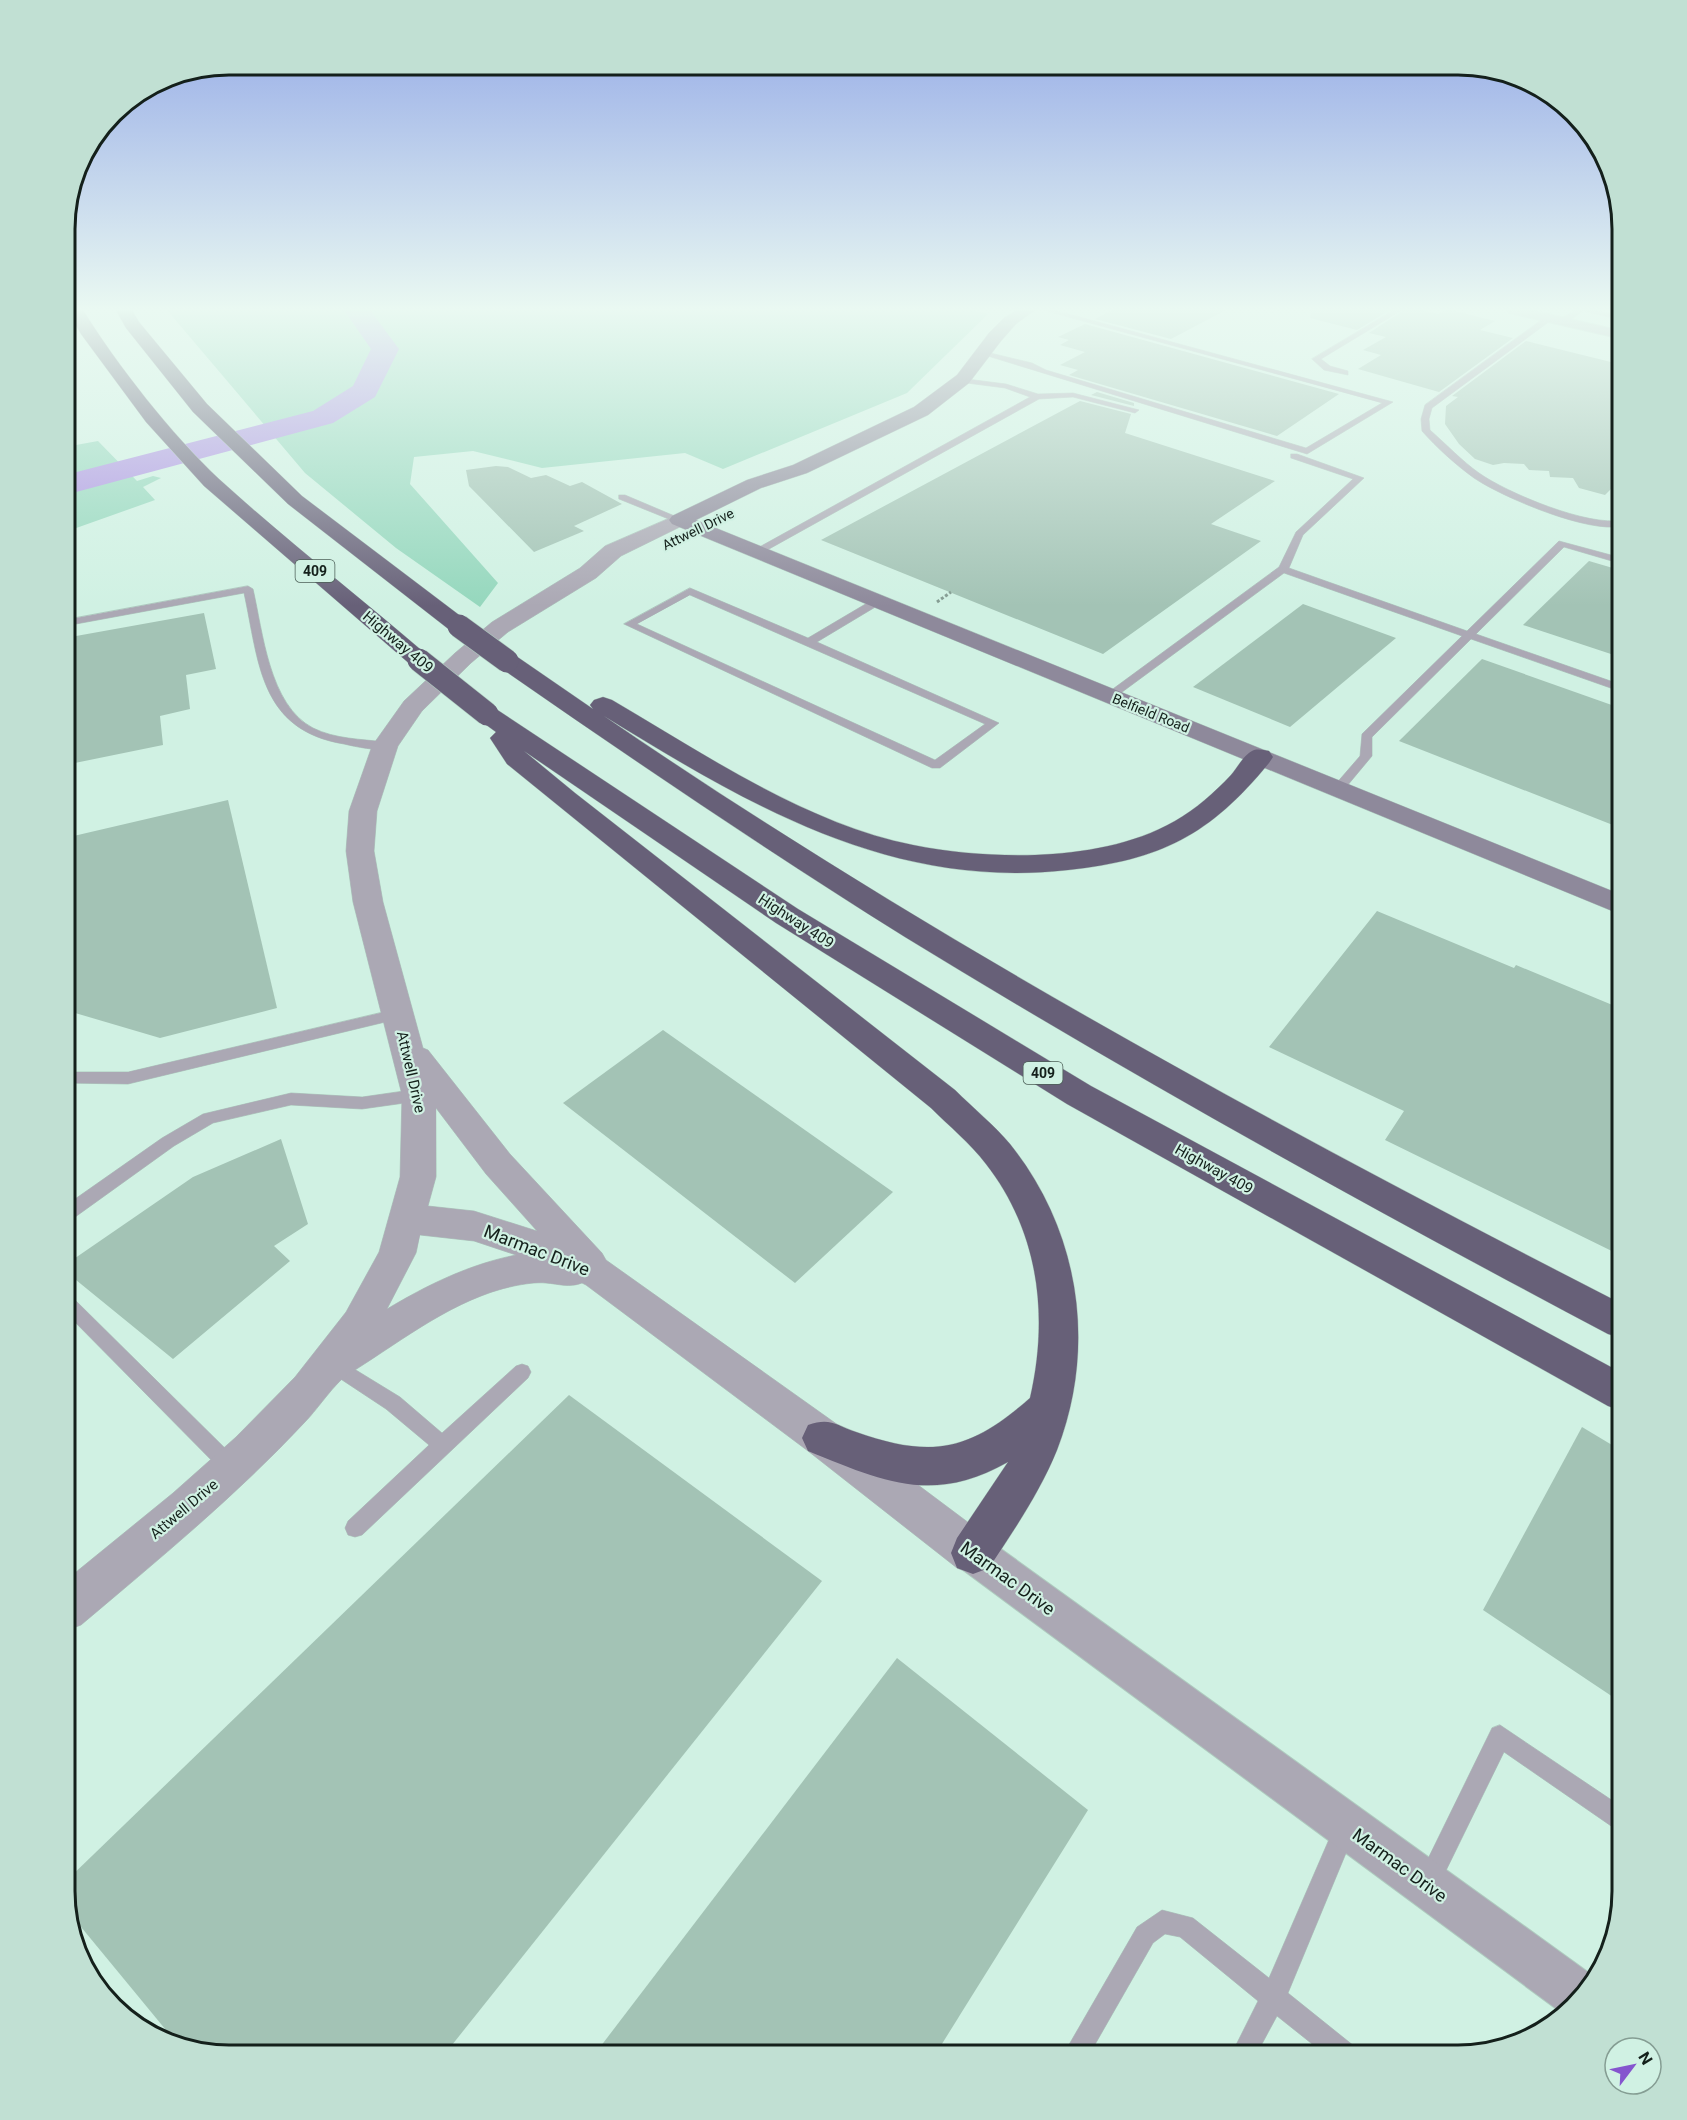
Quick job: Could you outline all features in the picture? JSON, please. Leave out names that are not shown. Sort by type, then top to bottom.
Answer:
[{"type":"highway","name":"Highway 409","points":[[146,409],[211,482],[419,660],[487,714],[787,916],[1079,1095],[1612,1387]]},
{"type":"highway","points":[[201,409],[294,501],[507,661],[628,747],[735,816],[1051,1012],[1433,1225],[1612,1316]]},
{"type":"highway","points":[[507,661],[567,684],[727,779],[792,812],[857,838],[914,854],[979,862],[1041,864],[1105,857],[1134,850],[1184,829],[1206,813],[1229,794],[1260,757]]},
{"type":"highway","points":[[487,714],[516,758],[943,1099],[997,1154],[1028,1199],[1043,1233],[1054,1269],[1060,1307],[1060,1347],[1055,1388],[1044,1429],[1026,1471],[973,1553]]},
{"type":"highway","points":[[823,1438],[871,1456],[911,1467],[942,1466],[969,1461],[1002,1444],[1028,1427],[1049,1407]]},
{"type":"main road","name":"Attwell Drive","points":[[689,524],[773,492],[800,469],[924,409]]},
{"type":"main road","name":"Belfield Road","points":[[689,524],[1612,901]]},
{"type":"street","name":"Attwell Drive","points":[[75,1600],[273,1431],[333,1364],[367,1310],[391,1265],[410,1219],[422,1150],[423,1123],[419,1095],[368,902],[360,852],[363,811],[385,746],[412,706],[500,627],[588,573],[630,561],[689,524]]},
{"type":"street","points":[[401,1029],[498,1164],[599,1274]]},
{"type":"street","name":"Marmac Drive","points":[[410,1219],[474,1226],[503,1234],[551,1252],[599,1274],[823,1438],[973,1553],[1574,1993]]},
{"type":"street","points":[[333,1364],[410,1316],[485,1280],[516,1270],[544,1267],[599,1274]]},
{"type":"lane","points":[[757,552],[1015,409]]},
{"type":"lane","points":[[1110,696],[1283,569],[1299,534],[1359,478],[1172,418],[1133,409]]},
{"type":"lane","points":[[1166,409],[1307,451],[1377,409]]},
{"type":"lane","points":[[1428,409],[1425,419],[1426,431],[1476,476],[1505,492],[1576,519],[1612,523]]},
{"type":"lane","points":[[622,498],[689,524]]},
{"type":"lane","points":[[1338,789],[1366,756],[1366,736],[1562,543],[1612,558]]},
{"type":"lane","points":[[1283,569],[1612,685]]},
{"type":"lane","points":[[75,621],[248,589],[268,672],[277,698],[288,714],[300,726],[315,733],[385,746]]},
{"type":"lane","points":[[690,591],[809,642],[993,723],[936,765],[629,624],[690,591]]},
{"type":"lane","points":[[809,642],[878,601]]},
{"type":"lane","points":[[75,1078],[128,1078],[401,1029]]},
{"type":"lane","points":[[75,1208],[168,1142],[209,1118],[291,1099],[362,1103],[419,1095]]},
{"type":"lane","points":[[75,1311],[232,1468]]},
{"type":"lane","points":[[333,1364],[393,1403],[442,1445]]},
{"type":"lane","points":[[355,1528],[522,1372]]},
{"type":"lane","points":[[1427,1885],[1500,1736],[1612,1812]]},
{"type":"lane","points":[[1248,2045],[1274,1996],[1346,1826]]},
{"type":"lane","points":[[1081,2045],[1145,1935],[1162,1922],[1185,1926],[1334,2045]]},
{"type":"green space","points":[[251,409],[868,409],[723,469],[685,453],[542,468],[473,451],[414,457],[410,484],[498,583],[480,607],[396,548],[305,473]]},
{"type":"green space","points":[[98,441],[137,481],[153,476],[161,478],[143,487],[155,500],[75,528],[75,445]]},
{"type":"building","points":[[1065,409],[1111,409],[1131,414],[1125,433],[1275,481],[1211,524],[1261,541],[1103,654],[821,540]]},
{"type":"building","points":[[1185,409],[1317,409],[1277,436]]},
{"type":"building","points":[[1446,409],[1612,409],[1612,488],[1605,495],[1579,488],[1573,478],[1550,477],[1549,471],[1529,470],[1524,464],[1493,465],[1475,459],[1459,444],[1445,424]]},
{"type":"building","points":[[496,466],[508,467],[531,478],[546,475],[570,486],[582,482],[622,504],[574,526],[584,531],[534,552],[469,486],[466,470]]},
{"type":"building","points":[[1589,561],[1612,568],[1612,654],[1523,625]]},
{"type":"building","points":[[1303,604],[1396,638],[1290,727],[1193,687]]},
{"type":"building","points":[[204,613],[216,669],[186,675],[190,709],[160,716],[163,745],[75,763],[75,636]]},
{"type":"building","points":[[1482,659],[1612,705],[1612,825],[1399,741]]},
{"type":"building","points":[[228,800],[277,1008],[160,1038],[75,1013],[75,836]]},
{"type":"building","points":[[1377,911],[1514,968],[1516,965],[1612,1005],[1612,1251],[1385,1140],[1404,1111],[1269,1047]]},
{"type":"building","points":[[663,1030],[893,1192],[795,1283],[563,1103]]},
{"type":"building","points":[[281,1139],[308,1224],[274,1246],[290,1261],[173,1359],[75,1279],[75,1258],[193,1177]]},
{"type":"building","points":[[569,1395],[822,1581],[452,2045],[229,2045],[189,2040],[170,2033],[79,1924],[75,1872]]},
{"type":"building","points":[[1582,1427],[1612,1445],[1612,1696],[1483,1610]]},
{"type":"building","points":[[897,1658],[1088,1810],[941,2045],[602,2045]]},
{"type":"waterway","points":[[75,482],[323,417],[336,409]]}]
